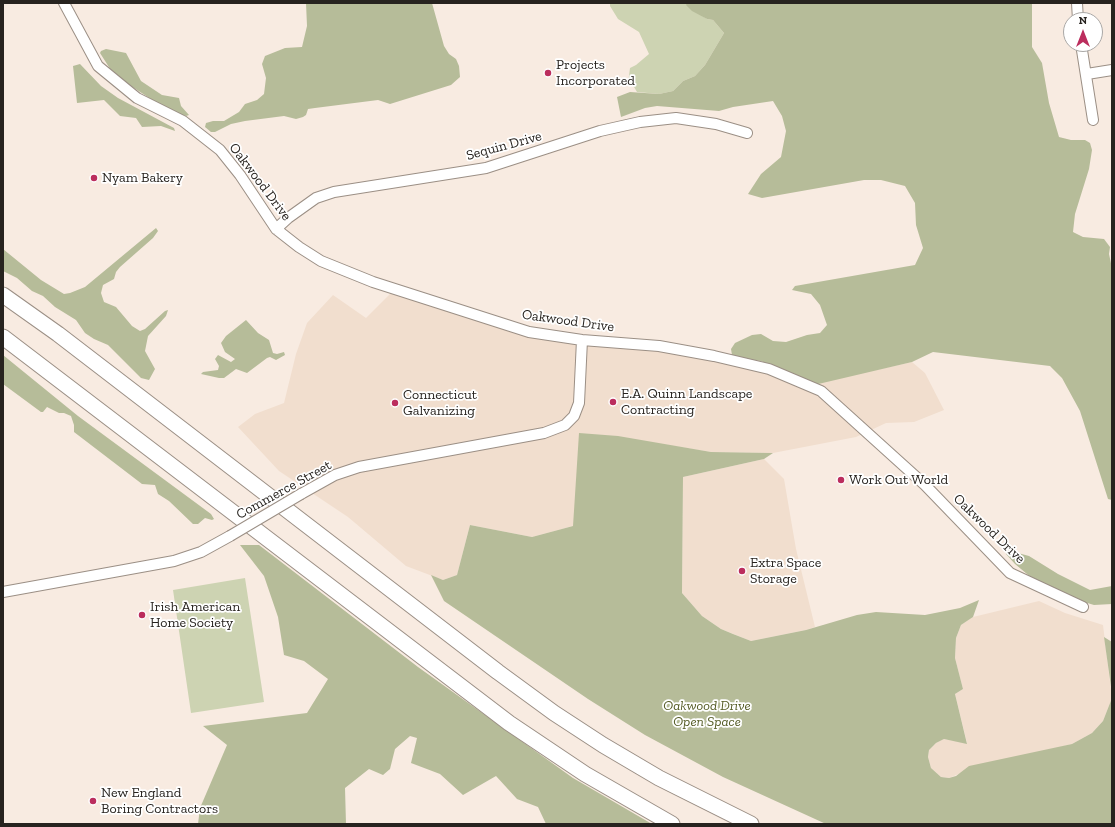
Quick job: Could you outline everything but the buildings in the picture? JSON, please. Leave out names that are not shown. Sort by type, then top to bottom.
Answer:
[{"type":"highway","points":[[3,285],[32,310],[48,327]]},
{"type":"highway","points":[[3,295],[48,327],[543,705],[594,739],[645,770],[698,799],[751,824]]},
{"type":"highway","points":[[3,337],[502,718],[580,771],[672,824]]},
{"type":"street","name":"Oakwood Drive","points":[[64,3],[98,66],[137,98],[184,121],[220,150],[240,175],[276,230],[299,247],[321,260],[373,282],[529,332],[582,340],[659,346],[714,356],[769,369],[821,391],[925,485],[1010,573],[1083,607]]},
{"type":"street","points":[[1083,52],[1093,120]]},
{"type":"street","points":[[1087,74],[1112,70]]},
{"type":"street","name":"Sequin Drive","points":[[276,230],[288,218],[316,198],[334,192],[486,168],[600,131],[640,122],[676,118],[716,124],[746,133]]},
{"type":"street","name":"Commerce Street","points":[[3,592],[182,559],[201,552],[335,475],[360,467],[541,433],[565,425],[574,416],[578,404],[582,340]]},
{"type":"shaded area","points":[[395,289],[529,332],[659,346],[769,369],[876,370],[912,362],[925,373],[944,410],[914,422],[886,423],[856,437],[773,453],[711,452],[666,445],[573,526],[532,537],[470,525],[457,575],[443,580],[406,566],[348,517],[279,471],[238,427],[255,414],[284,403],[296,354],[307,323],[333,295],[366,318]]},
{"type":"shaded area","name":"Extra Space Storage","points":[[764,459],[784,479],[796,549],[815,627],[751,641],[721,629],[702,616],[682,593],[683,477]]},
{"type":"shaded area","points":[[1039,601],[1065,613],[1103,625],[1112,698],[1103,721],[1092,733],[1072,744],[961,773],[949,778],[941,777],[931,768],[928,757],[929,750],[936,743],[944,739],[967,743],[955,694],[963,689],[955,658],[956,638],[961,625],[973,617]]},
{"type":"green space","points":[[306,3],[432,3],[444,46],[449,54],[456,59],[459,66],[460,77],[451,85],[390,104],[378,100],[308,109],[306,115],[296,119],[284,116],[245,121],[231,124],[215,132],[211,132],[205,127],[206,123],[213,121],[224,121],[239,112],[245,104],[257,100],[264,94],[266,78],[262,64],[265,56],[285,48],[302,47],[307,26]]},
{"type":"green space","points":[[610,3],[687,3],[687,5],[707,19],[713,20],[724,33],[705,65],[695,76],[683,81],[673,91],[659,94],[637,92],[634,87],[628,83],[630,68],[649,54],[639,32],[618,19],[610,6]]},
{"type":"green space","points":[[687,3],[1032,3],[1032,47],[1042,63],[1049,103],[1059,137],[1071,140],[1085,140],[1090,143],[1092,150],[1089,169],[1075,214],[1073,232],[1083,237],[1104,239],[1110,247],[1109,254],[1112,268],[1112,500],[1108,499],[1080,411],[1062,378],[1050,366],[933,352],[912,362],[814,385],[761,361],[742,359],[732,355],[731,349],[735,343],[752,335],[761,334],[773,341],[786,342],[807,335],[820,333],[827,325],[820,305],[811,294],[792,290],[795,286],[915,265],[923,248],[916,225],[915,203],[905,186],[881,180],[864,180],[762,198],[748,194],[761,174],[781,157],[786,131],[782,116],[773,101],[733,107],[719,111],[657,106],[645,108],[621,117],[617,97],[630,92],[659,94],[673,91],[683,81],[695,76],[705,65],[724,33],[713,20],[707,19],[692,11],[686,5]]},
{"type":"green space","points":[[106,49],[126,53],[141,81],[162,95],[179,98],[181,106],[189,115],[186,116],[179,114],[154,101],[114,75],[100,53]]},
{"type":"green space","points":[[80,64],[101,86],[118,98],[174,128],[175,131],[161,126],[142,127],[136,118],[120,116],[104,100],[77,103],[73,66]]},
{"type":"green space","points":[[156,228],[158,231],[153,238],[120,267],[116,272],[114,279],[103,285],[101,293],[104,302],[116,307],[132,326],[140,331],[145,329],[168,310],[166,316],[148,336],[145,351],[155,369],[149,380],[141,378],[108,345],[85,333],[76,320],[55,307],[43,296],[32,291],[17,278],[3,271],[3,249],[41,280],[64,294],[70,293],[85,287]]},
{"type":"green space","points":[[246,320],[258,333],[269,340],[273,353],[277,354],[284,352],[285,355],[276,360],[270,357],[267,358],[247,373],[236,369],[224,378],[201,374],[203,372],[218,370],[219,366],[215,359],[218,355],[231,362],[235,359],[225,352],[221,343],[226,336]]},
{"type":"green space","points":[[3,355],[78,416],[211,514],[214,519],[212,520],[205,518],[198,524],[193,524],[169,501],[158,494],[155,485],[142,484],[74,432],[74,425],[71,416],[64,413],[59,413],[47,407],[43,412],[41,412],[3,384]]},
{"type":"green space","name":"Oakwood Drive Open Space","points":[[579,433],[618,436],[711,452],[773,453],[764,459],[683,477],[682,593],[702,616],[721,629],[751,641],[806,630],[857,615],[876,612],[925,615],[960,608],[979,600],[973,617],[961,625],[956,638],[955,658],[963,689],[955,694],[967,744],[944,739],[936,743],[929,750],[928,757],[931,768],[941,777],[949,778],[956,776],[969,766],[1072,744],[1092,733],[1103,721],[1112,698],[1112,824],[826,824],[723,777],[645,735],[588,699],[444,601],[431,575],[443,580],[457,575],[470,525],[532,537],[573,526]]},
{"type":"green space","points":[[240,545],[259,545],[418,667],[573,778],[652,824],[546,824],[538,807],[517,799],[496,776],[463,795],[440,774],[411,763],[417,738],[410,736],[395,749],[390,769],[383,775],[369,769],[345,788],[346,824],[198,824],[200,808],[227,745],[203,726],[307,713],[328,679],[304,661],[284,655],[278,617],[264,576]]},
{"type":"green space","points":[[1007,550],[1029,556],[1058,574],[1090,590],[1112,586],[1112,604],[1094,605],[1074,599],[1033,579],[1015,564],[1006,554]]},
{"type":"green space","points":[[245,578],[264,702],[191,713],[173,590]]},
{"type":"green space","points":[[1104,637],[1112,642],[1112,694]]},
{"type":"place","name":"Projects Incorporated","points":[[548,73]]},
{"type":"place","name":"Nyam Bakery","points":[[94,178]]},
{"type":"place","name":"E.A. Quinn Landscape Contracting","points":[[613,402]]},
{"type":"place","name":"Connecticut Galvanizing","points":[[395,403]]},
{"type":"place","name":"Work Out World","points":[[841,480]]},
{"type":"place","name":"Extra Space Storage","points":[[742,571]]},
{"type":"place","name":"Irish American Home Society","points":[[142,615]]},
{"type":"place","name":"New England Boring Contractors","points":[[93,801]]}]
